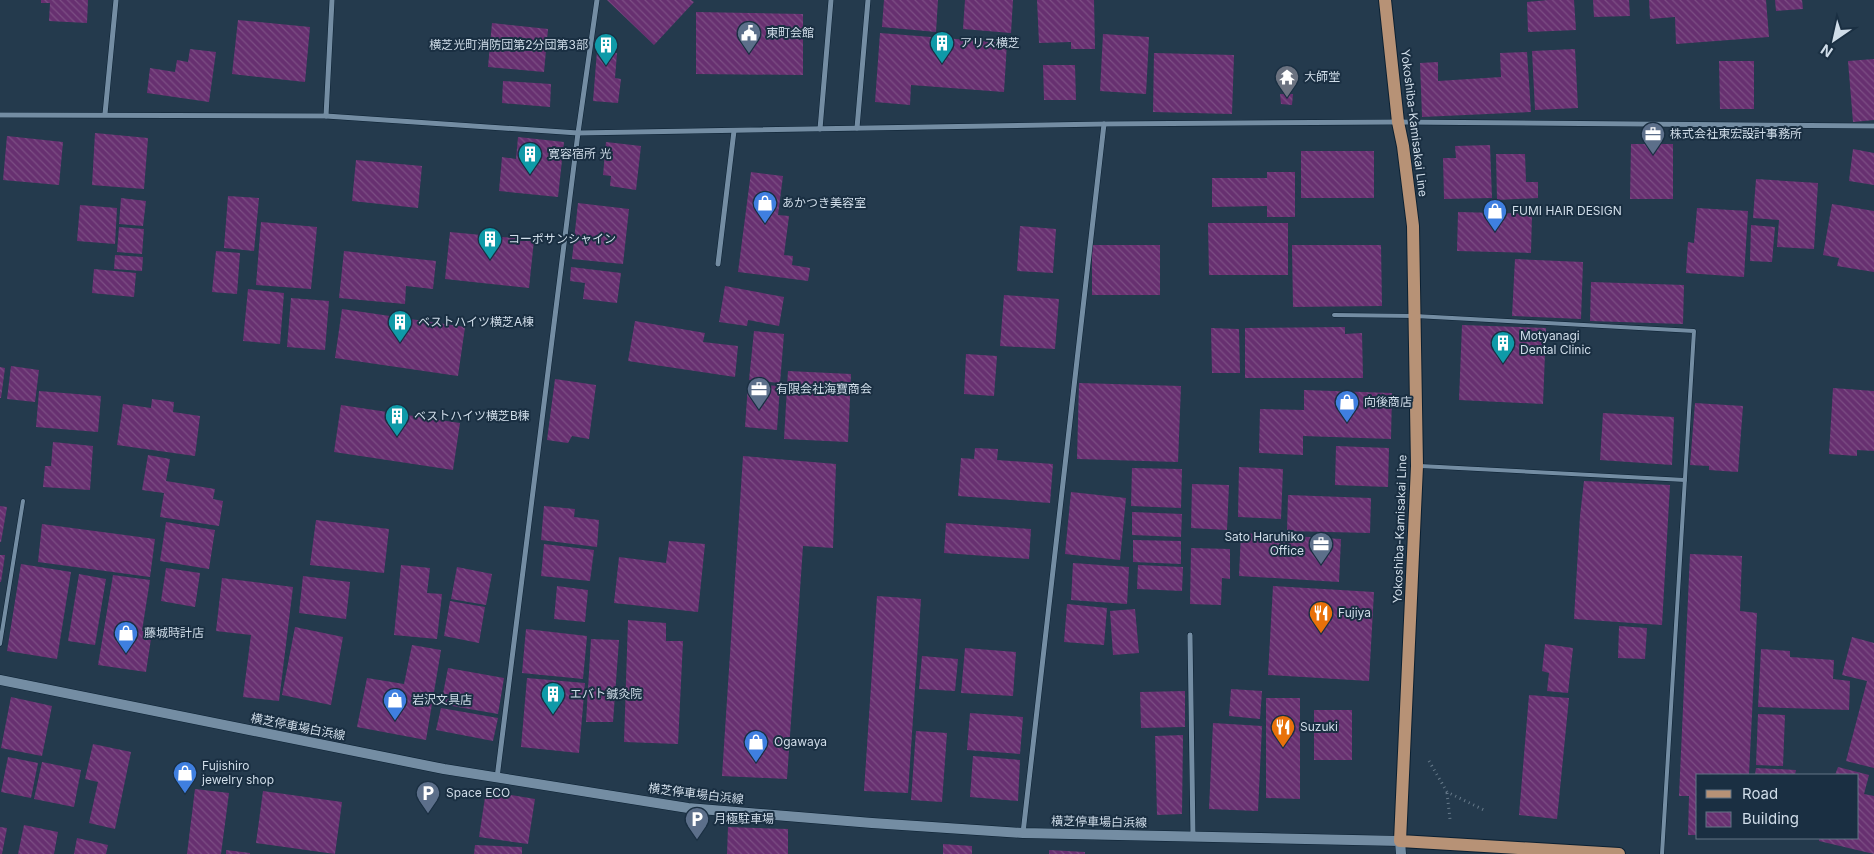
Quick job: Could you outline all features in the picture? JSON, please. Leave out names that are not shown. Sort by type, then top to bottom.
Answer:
[{"type":"main road","name":"Yokoshiba-Kamisakai Line","points":[[1385,0],[1398,122],[1403,146],[1413,226],[1415,316],[1416,466],[1401,848]]},
{"type":"main road","name":"横芝停車場白浜線","points":[[0,680],[497,778],[705,809],[1023,833],[1193,837],[1401,848]]},
{"type":"main road","points":[[1401,848],[1619,854]]},
{"type":"street","points":[[105,114],[116,0]]},
{"type":"street","points":[[326,116],[332,0]]},
{"type":"street","points":[[497,778],[578,134],[597,0]]},
{"type":"street","points":[[820,129],[830,0]]},
{"type":"street","points":[[857,128],[868,0]]},
{"type":"street","points":[[0,115],[326,116],[578,134],[1104,124],[1398,122],[1874,126]]},
{"type":"street","points":[[1023,833],[1104,124]]},
{"type":"street","points":[[718,264],[734,131]]},
{"type":"street","points":[[1190,635],[1193,837]]},
{"type":"lane","points":[[1334,315],[1415,316],[1694,331],[1662,854]]},
{"type":"lane","points":[[1416,466],[1685,480]]},
{"type":"lane","points":[[0,644],[23,501]]},
{"type":"path","points":[[1424,753],[1447,792],[1486,811]]},
{"type":"building","points":[[41,0],[88,0],[87,23],[49,21],[50,3],[41,3]]},
{"type":"building","points":[[607,0],[691,0],[694,2],[654,45]]},
{"type":"building","points":[[884,0],[938,0],[936,32],[882,27]]},
{"type":"building","points":[[965,0],[1013,0],[1011,33],[963,29]]},
{"type":"building","points":[[1037,0],[1094,0],[1095,49],[1071,49],[1071,42],[1039,43]]},
{"type":"building","points":[[1574,0],[1576,30],[1528,32],[1527,2]]},
{"type":"building","points":[[1593,0],[1629,0],[1630,16],[1594,17]]},
{"type":"building","points":[[1649,0],[1766,0],[1769,37],[1676,44],[1675,17],[1650,19]]},
{"type":"building","points":[[1775,0],[1802,0],[1803,9],[1776,11]]},
{"type":"building","points":[[696,12],[803,14],[803,75],[696,74]]},
{"type":"building","points":[[238,20],[310,27],[305,82],[232,74]]},
{"type":"building","points":[[492,23],[548,29],[544,72],[488,67]]},
{"type":"building","name":"アリス横芝","points":[[880,33],[1007,43],[1004,92],[911,85],[910,105],[875,102]]},
{"type":"building","points":[[1103,34],[1149,37],[1146,94],[1100,91]]},
{"type":"building","points":[[190,49],[216,52],[209,102],[147,93],[150,68],[175,72],[177,60],[188,62]]},
{"type":"building","points":[[1575,49],[1578,108],[1535,110],[1532,51]]},
{"type":"building","name":"横芝光町消防団第2分団第3部","points":[[597,51],[617,53],[615,78],[621,79],[618,103],[593,101]]},
{"type":"building","points":[[1527,52],[1531,112],[1422,117],[1420,63],[1438,62],[1438,81],[1501,77],[1500,53]]},
{"type":"building","points":[[1154,53],[1234,55],[1232,114],[1153,112]]},
{"type":"building","points":[[1874,59],[1874,120],[1853,122],[1848,61]]},
{"type":"building","points":[[1719,61],[1754,61],[1754,109],[1720,109]]},
{"type":"building","points":[[1043,65],[1075,65],[1076,100],[1044,100]]},
{"type":"building","points":[[503,81],[551,84],[550,107],[502,103]]},
{"type":"building","points":[[1280,94],[1293,94],[1292,105],[1281,104]]},
{"type":"building","points":[[95,133],[148,138],[144,189],[92,185]]},
{"type":"building","points":[[7,136],[63,142],[59,185],[3,180]]},
{"type":"building","name":"寛容宿所 光","points":[[518,137],[564,142],[558,197],[499,191],[502,157],[516,159]]},
{"type":"building","points":[[606,142],[641,146],[636,190],[610,186],[611,176],[603,175]]},
{"type":"building","points":[[1631,144],[1673,144],[1673,199],[1630,199]]},
{"type":"building","points":[[1490,145],[1492,198],[1444,199],[1443,158],[1456,158],[1455,146]]},
{"type":"building","points":[[1853,149],[1874,153],[1874,185],[1849,181]]},
{"type":"building","points":[[1301,151],[1374,151],[1374,198],[1301,198]]},
{"type":"building","points":[[1496,154],[1525,154],[1526,182],[1538,182],[1538,198],[1497,200]]},
{"type":"building","points":[[356,160],[422,166],[418,208],[352,201]]},
{"type":"building","points":[[751,172],[783,176],[778,215],[789,216],[784,255],[793,256],[792,265],[810,268],[808,281],[738,272]]},
{"type":"building","points":[[1267,172],[1295,172],[1295,217],[1267,217],[1267,206],[1212,207],[1212,178],[1267,178]]},
{"type":"building","points":[[1756,179],[1818,183],[1814,249],[1777,247],[1779,220],[1753,218]]},
{"type":"building","points":[[228,196],[259,198],[254,251],[224,248]]},
{"type":"building","points":[[121,198],[146,201],[143,226],[119,224]]},
{"type":"building","points":[[578,203],[629,209],[623,264],[572,259]]},
{"type":"building","points":[[1832,204],[1874,211],[1874,272],[1837,266],[1839,258],[1823,255]]},
{"type":"building","points":[[80,205],[117,208],[115,244],[77,241]]},
{"type":"building","points":[[1697,208],[1748,211],[1744,277],[1686,273],[1688,242],[1694,243]]},
{"type":"building","name":"FUMI HAIR DESIGN","points":[[1458,212],[1532,214],[1531,253],[1457,251]]},
{"type":"building","points":[[261,222],[317,227],[311,289],[256,285]]},
{"type":"building","points":[[1208,223],[1288,223],[1288,275],[1209,275]]},
{"type":"building","points":[[1751,225],[1775,227],[1772,262],[1750,261]]},
{"type":"building","points":[[1020,226],[1056,229],[1053,273],[1017,271]]},
{"type":"building","points":[[119,227],[144,229],[142,254],[117,252]]},
{"type":"building","name":"コーポサンシャイン","points":[[450,232],[534,240],[529,288],[445,279]]},
{"type":"building","points":[[1092,245],[1160,245],[1160,295],[1092,295]]},
{"type":"building","points":[[1292,245],[1381,245],[1382,306],[1293,307]]},
{"type":"building","points":[[216,251],[240,253],[237,294],[212,292]]},
{"type":"building","points":[[344,251],[436,261],[433,289],[406,286],[405,304],[339,298]]},
{"type":"building","points":[[115,255],[143,257],[142,271],[114,269]]},
{"type":"building","points":[[1515,259],[1583,262],[1581,319],[1512,316]]},
{"type":"building","points":[[571,267],[621,273],[617,303],[583,299],[585,283],[570,281]]},
{"type":"building","points":[[94,269],[136,273],[134,297],[92,293]]},
{"type":"building","points":[[1591,282],[1684,285],[1683,324],[1590,321]]},
{"type":"building","points":[[725,286],[784,297],[779,326],[748,320],[747,326],[719,322]]},
{"type":"building","points":[[248,289],[284,293],[280,344],[243,341]]},
{"type":"building","points":[[1004,295],[1059,299],[1055,349],[1000,346]]},
{"type":"building","points":[[291,298],[329,301],[325,350],[287,347]]},
{"type":"building","name":"ベストハイツ横芝A棟","points":[[342,309],[465,327],[458,376],[335,358]]},
{"type":"building","points":[[635,321],[705,333],[703,342],[738,346],[735,377],[628,361]]},
{"type":"building","name":"Motyanagi Dental Clinic","points":[[1462,325],[1546,328],[1543,404],[1459,400]]},
{"type":"building","points":[[1345,327],[1345,334],[1362,333],[1363,378],[1245,378],[1245,328]]},
{"type":"building","points":[[1211,328],[1239,329],[1240,373],[1212,373]]},
{"type":"building","points":[[754,331],[784,334],[780,383],[749,380]]},
{"type":"building","points":[[966,354],[997,356],[994,396],[964,394]]},
{"type":"building","points":[[11,366],[39,370],[35,402],[7,399]]},
{"type":"building","points":[[0,367],[5,368],[1,398],[0,398]]},
{"type":"building","points":[[788,371],[851,374],[848,442],[784,439]]},
{"type":"building","points":[[555,379],[596,385],[589,439],[572,436],[568,443],[547,440]]},
{"type":"building","points":[[1079,383],[1181,386],[1178,462],[1077,459]]},
{"type":"building","points":[[748,384],[780,386],[777,430],[745,427]]},
{"type":"building","points":[[1833,388],[1874,391],[1874,451],[1857,450],[1857,456],[1829,454]]},
{"type":"building","name":"向後商店","points":[[1304,390],[1392,393],[1391,439],[1303,436],[1303,455],[1259,453],[1260,409],[1304,410]]},
{"type":"building","points":[[39,391],[101,396],[98,432],[36,427]]},
{"type":"building","points":[[152,399],[174,402],[173,412],[200,416],[195,456],[117,445],[123,404],[151,408]]},
{"type":"building","points":[[1695,403],[1743,406],[1738,472],[1709,470],[1709,466],[1690,465]]},
{"type":"building","name":"ベストハイツ横芝B棟","points":[[341,405],[460,423],[453,470],[334,452]]},
{"type":"building","points":[[1603,413],[1674,417],[1672,465],[1600,460]]},
{"type":"building","points":[[53,442],[93,446],[90,490],[43,487],[45,466],[51,466]]},
{"type":"building","points":[[1336,446],[1389,448],[1388,487],[1335,485]]},
{"type":"building","points":[[975,448],[998,449],[997,460],[1053,464],[1050,503],[958,496],[961,458],[974,459]]},
{"type":"building","points":[[148,455],[170,459],[166,481],[215,489],[213,499],[223,501],[219,526],[160,517],[164,493],[142,490]]},
{"type":"building","points":[[743,456],[836,464],[833,548],[803,546],[787,779],[722,776]]},
{"type":"building","points":[[1239,467],[1283,469],[1281,519],[1238,517]]},
{"type":"building","points":[[1132,468],[1182,469],[1181,508],[1131,506]]},
{"type":"building","points":[[1584,481],[1670,485],[1662,625],[1574,619]]},
{"type":"building","points":[[1192,484],[1229,485],[1227,530],[1191,528]]},
{"type":"building","points":[[1071,492],[1126,498],[1120,560],[1065,554]]},
{"type":"building","points":[[1288,495],[1371,498],[1370,533],[1287,531]]},
{"type":"building","points":[[0,506],[7,507],[1,542],[0,542]]},
{"type":"building","points":[[544,506],[575,509],[574,517],[599,520],[597,547],[541,540]]},
{"type":"building","points":[[1132,512],[1182,514],[1181,537],[1132,535]]},
{"type":"building","points":[[316,520],[389,529],[384,573],[310,565]]},
{"type":"building","points":[[166,522],[215,530],[209,569],[160,561]]},
{"type":"building","points":[[946,523],[1031,529],[1029,559],[944,553]]},
{"type":"building","points":[[42,524],[155,539],[150,577],[38,562]]},
{"type":"building","points":[[1241,533],[1341,539],[1339,582],[1239,576]]},
{"type":"building","points":[[1133,540],[1181,541],[1181,564],[1133,562]]},
{"type":"building","points":[[669,541],[705,544],[698,612],[614,603],[619,557],[666,563]]},
{"type":"building","points":[[544,544],[594,550],[590,581],[541,576]]},
{"type":"building","points":[[1191,548],[1230,549],[1230,579],[1222,578],[1221,605],[1190,604]]},
{"type":"building","points":[[1690,554],[1742,556],[1740,611],[1757,613],[1749,774],[1696,774],[1696,835],[1688,835],[1689,796],[1679,796]]},
{"type":"building","points":[[0,555],[5,555],[1,582],[0,582]]},
{"type":"building","points":[[1073,563],[1129,567],[1127,604],[1071,600]]},
{"type":"building","points":[[21,564],[71,572],[57,659],[7,651]]},
{"type":"building","points":[[401,565],[430,568],[427,593],[442,594],[437,639],[394,635]]},
{"type":"building","points":[[1138,565],[1183,567],[1182,591],[1137,589]]},
{"type":"building","points":[[457,567],[492,574],[486,605],[451,599]]},
{"type":"building","points":[[166,568],[200,573],[195,607],[161,601]]},
{"type":"building","points":[[79,574],[106,579],[95,645],[68,641]]},
{"type":"building","points":[[113,575],[150,580],[142,631],[152,632],[146,672],[98,665]]},
{"type":"building","points":[[303,576],[350,582],[346,619],[299,613]]},
{"type":"building","points":[[222,578],[293,587],[279,701],[243,697],[251,635],[216,631]]},
{"type":"building","points":[[557,586],[588,590],[585,622],[554,619]]},
{"type":"building","name":"Fujiya","points":[[1273,586],[1374,592],[1369,681],[1268,675]]},
{"type":"building","points":[[877,596],[921,599],[908,793],[864,791]]},
{"type":"building","points":[[450,601],[485,607],[479,643],[444,636]]},
{"type":"building","points":[[1067,604],[1107,608],[1104,645],[1064,642]]},
{"type":"building","points":[[1135,609],[1139,653],[1113,655],[1110,611]]},
{"type":"building","points":[[628,620],[666,623],[666,641],[683,641],[678,744],[624,742]]},
{"type":"building","points":[[1619,626],[1647,628],[1645,659],[1618,658]]},
{"type":"building","points":[[295,627],[343,637],[331,705],[282,695]]},
{"type":"building","points":[[526,629],[587,636],[583,679],[522,673]]},
{"type":"building","points":[[1852,637],[1874,643],[1874,768],[1846,761],[1867,681],[1842,675]]},
{"type":"building","points":[[591,639],[619,640],[613,722],[586,722]]},
{"type":"building","points":[[1545,644],[1573,648],[1568,693],[1547,691],[1549,673],[1542,671]]},
{"type":"building","points":[[412,645],[441,650],[426,740],[357,727],[367,678],[404,684]]},
{"type":"building","points":[[965,648],[1016,652],[1013,696],[961,693]]},
{"type":"building","points":[[1761,649],[1790,651],[1790,657],[1834,660],[1833,679],[1850,681],[1849,710],[1758,707]]},
{"type":"building","points":[[922,656],[958,659],[955,691],[919,689]]},
{"type":"building","points":[[448,668],[504,678],[498,714],[441,704]]},
{"type":"building","name":"エバト鍼灸院","points":[[527,678],[585,683],[579,753],[521,747]]},
{"type":"building","points":[[1231,689],[1262,691],[1260,719],[1229,716]]},
{"type":"building","points":[[1185,691],[1185,727],[1141,728],[1140,692]]},
{"type":"building","points":[[1529,695],[1569,698],[1557,819],[1519,815]]},
{"type":"building","points":[[11,697],[52,706],[42,756],[1,748]]},
{"type":"building","name":"Suzuki","points":[[1266,698],[1300,698],[1300,799],[1266,798]]},
{"type":"building","points":[[441,708],[498,718],[493,741],[436,730]]},
{"type":"building","points":[[1314,710],[1352,710],[1352,760],[1314,760]]},
{"type":"building","points":[[970,713],[1023,717],[1020,754],[967,750]]},
{"type":"building","points":[[1758,714],[1785,715],[1783,766],[1756,765]]},
{"type":"building","points":[[1213,723],[1262,726],[1258,811],[1209,809]]},
{"type":"building","points":[[916,731],[947,733],[942,802],[911,800]]},
{"type":"building","points":[[1183,735],[1182,814],[1157,815],[1155,736]]},
{"type":"building","points":[[93,744],[131,752],[115,829],[89,823],[98,782],[85,779]]},
{"type":"building","points":[[973,756],[1020,760],[1018,801],[970,797]]},
{"type":"building","points":[[8,757],[38,763],[31,798],[1,792]]},
{"type":"building","points":[[42,762],[81,770],[74,807],[34,799]]},
{"type":"building","points":[[1838,767],[1869,775],[1864,794],[1874,796],[1874,854],[1819,841],[1819,839],[1859,839],[1859,774],[1835,774]]},
{"type":"building","points":[[1756,768],[1796,770],[1795,774],[1755,774]]},
{"type":"building","points":[[195,789],[229,793],[221,854],[187,854]]},
{"type":"building","points":[[263,791],[342,802],[335,854],[256,843]]},
{"type":"building","points":[[486,791],[535,799],[528,844],[479,837]]},
{"type":"building","points":[[24,825],[58,832],[54,854],[18,854]]},
{"type":"building","points":[[0,827],[7,828],[2,854],[0,854]]},
{"type":"building","points":[[728,827],[788,829],[788,854],[727,854]]},
{"type":"building","points":[[77,838],[108,845],[106,854],[74,854]]},
{"type":"building","points":[[943,844],[972,846],[972,854],[943,854]]},
{"type":"building","points":[[475,845],[522,847],[522,854],[474,854]]},
{"type":"building","points":[[226,850],[250,853],[250,854],[226,854]]},
{"type":"building","points":[[1049,850],[1085,852],[1085,854],[1049,854]]},
{"type":"place","name":"東町会館","points":[[749,54]]},
{"type":"place","name":"アリス横芝","points":[[942,64]]},
{"type":"place","name":"横芝光町消防団第2分団第3部","points":[[606,66]]},
{"type":"place","name":"大師堂","points":[[1287,98]]},
{"type":"place","name":"株式会社東宏設計事務所","points":[[1653,155]]},
{"type":"place","name":"寛容宿所 光","points":[[530,175]]},
{"type":"place","name":"あかつき美容室","points":[[765,224]]},
{"type":"place","name":"FUMI HAIR DESIGN","points":[[1495,232]]},
{"type":"place","name":"コーポサンシャイン","points":[[490,260]]},
{"type":"place","name":"ベストハイツ横芝A棟","points":[[400,343]]},
{"type":"place","name":"Motyanagi Dental Clinic","points":[[1503,364]]},
{"type":"place","name":"有限会社海寶商会","points":[[759,410]]},
{"type":"place","name":"向後商店","points":[[1347,423]]},
{"type":"place","name":"ベストハイツ横芝B棟","points":[[397,437]]},
{"type":"place","name":"Sato Haruhiko Office","points":[[1321,565]]},
{"type":"place","name":"Fujiya","points":[[1321,634]]},
{"type":"place","name":"藤城時計店","points":[[126,654]]},
{"type":"place","name":"エバト鍼灸院","points":[[553,715]]},
{"type":"place","name":"岩沢文具店","points":[[395,721]]},
{"type":"place","name":"Suzuki","points":[[1283,748]]},
{"type":"place","name":"Ogawaya","points":[[756,763]]},
{"type":"place","name":"Fujishiro jewelry shop","points":[[185,794]]},
{"type":"place","name":"Space ECO","points":[[428,814]]},
{"type":"place","name":"月極駐車場","points":[[697,840]]}]
